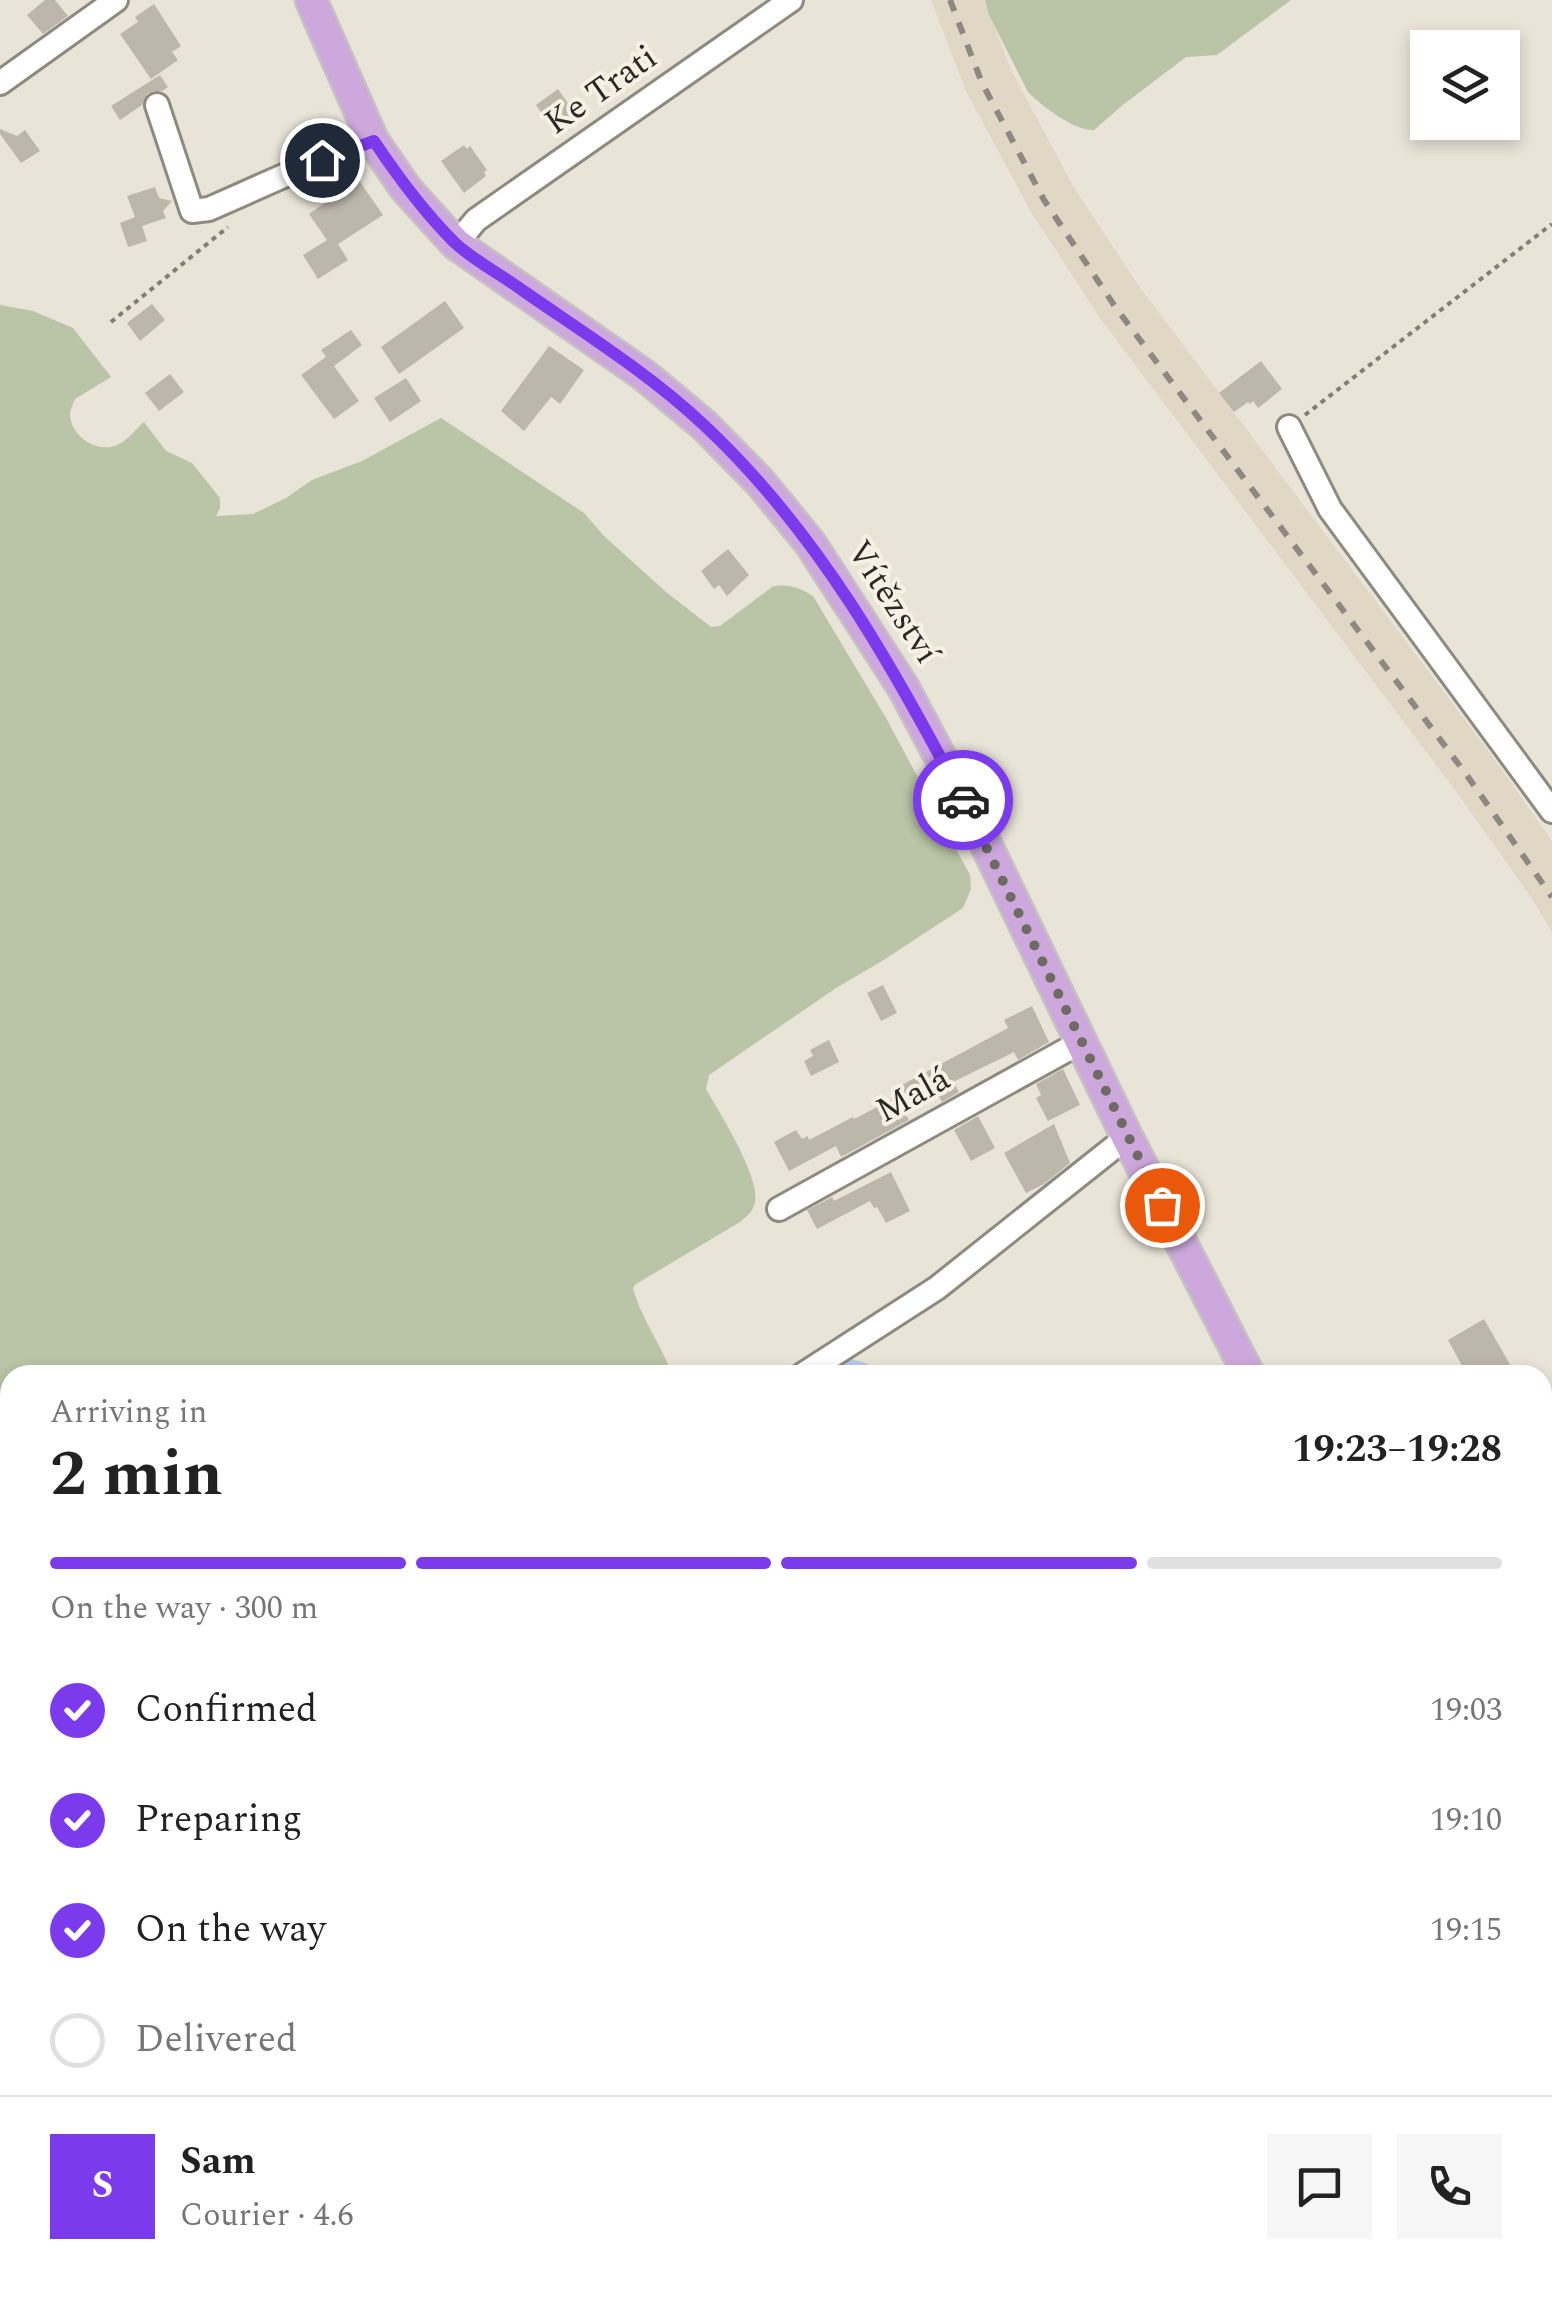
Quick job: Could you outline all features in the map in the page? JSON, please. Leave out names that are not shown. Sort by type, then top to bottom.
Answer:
[{"type":"main road","name":"Vítězství","points":[[312,0],[374,141],[406,189],[456,244],[644,375],[704,424],[760,482],[810,543],[903,687],[979,830],[1127,1137],[1244,1365]]},
{"type":"street","points":[[0,83],[116,0]]},
{"type":"street","name":"Ke Trati","points":[[456,244],[476,220],[791,0]]},
{"type":"street","points":[[158,105],[192,210],[209,209],[374,141]]},
{"type":"street","points":[[1289,427],[1330,508],[1552,811]]},
{"type":"street","name":"Malá","points":[[779,1210],[1081,1042]]},
{"type":"street","points":[[818,1365],[938,1288],[1127,1137]]},
{"type":"path","points":[[111,322],[236,221]]},
{"type":"path","points":[[1289,427],[1552,224]]},
{"type":"shaded area","points":[[931,0],[984,0],[1011,70],[1073,186],[1141,289],[1552,841],[1552,932],[1452,786],[1100,318],[1031,212],[966,91]]},
{"type":"green space","points":[[985,0],[1291,0],[1217,55],[1186,57],[1094,130],[1068,122],[1028,92]]},
{"type":"green space","points":[[0,305],[33,311],[73,328],[111,377],[75,399],[70,415],[81,437],[95,445],[111,447],[126,440],[144,422],[166,451],[192,463],[220,498],[216,516],[253,514],[312,480],[362,461],[441,418],[584,513],[666,592],[711,627],[720,626],[772,587],[794,587],[813,596],[886,718],[970,875],[971,889],[963,908],[709,1075],[706,1089],[745,1161],[755,1202],[740,1222],[633,1288],[668,1365],[0,1365]]},
{"type":"water","points":[[843,1358],[869,1365],[832,1365]]},
{"type":"building","points":[[45,0],[55,0],[68,16],[43,34],[27,15]]},
{"type":"building","points":[[154,4],[181,46],[172,52],[178,60],[151,79],[120,34]]},
{"type":"building","points":[[160,75],[168,87],[147,94],[142,105],[120,120],[111,106]]},
{"type":"building","points":[[558,89],[576,115],[553,130],[536,105]]},
{"type":"building","points":[[0,129],[17,136],[25,130],[40,151],[21,163]]},
{"type":"building","points":[[464,145],[467,149],[470,146],[487,170],[486,176],[464,193],[441,161]]},
{"type":"building","points":[[358,179],[383,215],[338,244],[348,260],[318,279],[303,255],[327,240],[309,214]]},
{"type":"building","points":[[155,187],[159,198],[172,201],[163,211],[166,218],[142,226],[147,241],[128,247],[120,223],[135,217],[127,196]]},
{"type":"building","points":[[445,301],[464,328],[399,374],[381,347]]},
{"type":"building","points":[[152,304],[165,320],[140,341],[127,323]]},
{"type":"building","points":[[351,330],[362,345],[334,366],[359,401],[334,419],[301,375],[326,357],[321,350]]},
{"type":"building","points":[[549,346],[584,370],[560,404],[551,397],[524,431],[501,411]]},
{"type":"building","points":[[1261,361],[1282,389],[1258,408],[1253,401],[1234,412],[1219,393]]},
{"type":"building","points":[[170,374],[184,392],[159,411],[145,393]]},
{"type":"building","points":[[406,378],[421,401],[390,422],[374,398]]},
{"type":"building","points":[[728,549],[749,575],[727,596],[719,585],[714,589],[701,571]]},
{"type":"building","points":[[883,985],[897,1013],[881,1021],[867,993]]},
{"type":"building","points":[[1032,1006],[1049,1042],[1018,1060],[1014,1052],[953,1082],[959,1092],[942,1102],[933,1086],[907,1100],[910,1109],[904,1112],[909,1120],[841,1157],[836,1146],[789,1171],[774,1142],[796,1130],[802,1139],[808,1136],[809,1140],[902,1094],[898,1087],[1008,1028],[1004,1020]]},
{"type":"building","points":[[829,1040],[839,1062],[811,1076],[804,1061],[813,1056],[810,1050]]},
{"type":"building","points":[[1063,1069],[1080,1105],[1048,1121],[1036,1098],[1041,1095],[1036,1084]]},
{"type":"building","points":[[978,1116],[995,1148],[971,1161],[954,1130]]},
{"type":"building","points":[[1054,1124],[1070,1163],[1026,1193],[1004,1153]]},
{"type":"building","points":[[891,1172],[910,1211],[886,1223],[870,1201],[817,1229],[807,1210]]},
{"type":"building","points":[[1484,1319],[1510,1365],[1462,1365],[1448,1340]]},
{"type":"railway","points":[[950,0],[982,83],[1044,200],[1116,308],[1466,774],[1552,897]]},
{"type":"way so far","points":[[963,800],[1162,1205]]},
{"type":"route","points":[[322,160],[374,141],[406,189],[456,244],[644,375],[704,424],[760,482],[810,543],[903,687],[963,800]]}]
